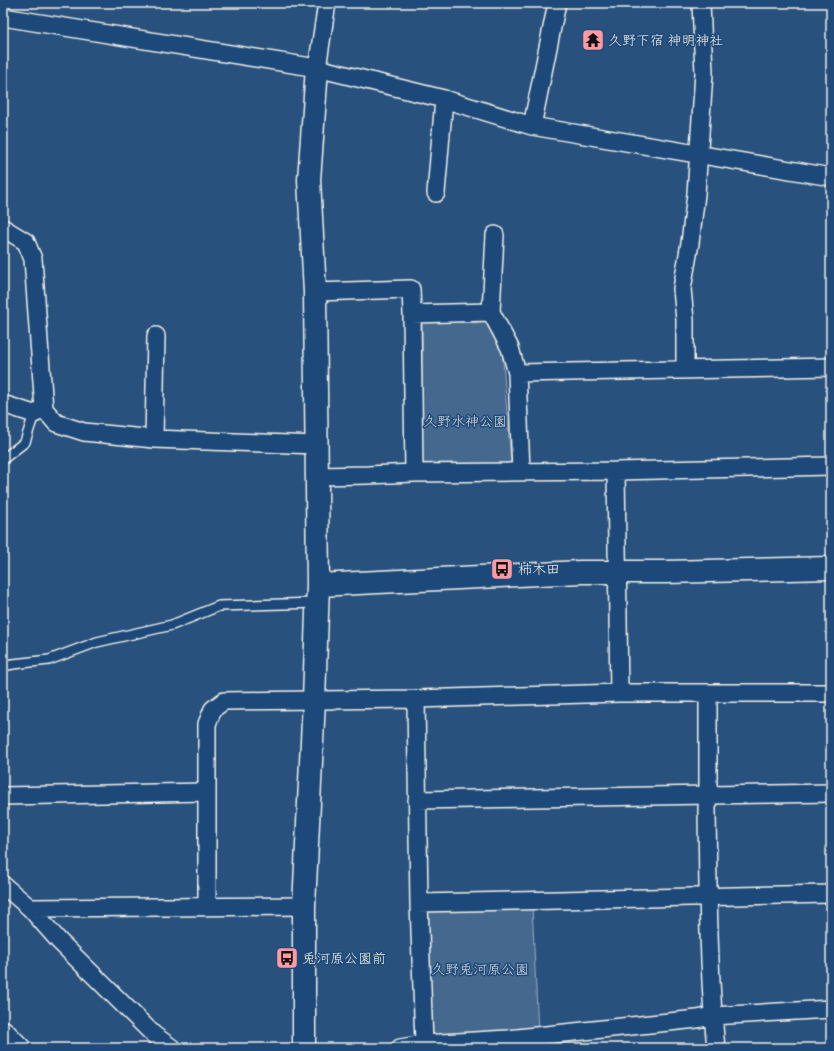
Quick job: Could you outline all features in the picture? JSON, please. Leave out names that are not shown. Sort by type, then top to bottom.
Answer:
[{"type":"street","points":[[304,1048],[304,906],[314,700],[317,594],[315,292],[309,180],[317,68],[327,3]]},
{"type":"street","points":[[532,126],[557,3]]},
{"type":"street","points":[[685,370],[685,320],[682,289],[690,243],[699,154],[704,73],[701,3]]},
{"type":"street","points":[[3,16],[317,68],[444,100],[532,126],[831,177]]},
{"type":"street","points":[[436,193],[444,100]]},
{"type":"street","points":[[3,228],[26,242],[33,259],[39,411]]},
{"type":"street","points":[[495,235],[491,312],[510,348],[517,373],[521,471]]},
{"type":"street","points":[[315,292],[411,289],[414,473]]},
{"type":"street","points":[[412,314],[491,312]]},
{"type":"street","points":[[154,439],[156,336]]},
{"type":"street","points":[[517,373],[831,367]]},
{"type":"street","points":[[3,404],[39,411],[56,423],[84,432],[154,439],[316,445]]},
{"type":"street","points":[[317,476],[831,466]]},
{"type":"street","points":[[616,471],[619,693]]},
{"type":"street","points":[[317,594],[581,572],[666,572],[831,568]]},
{"type":"street","points":[[207,907],[207,724],[213,709],[224,700],[416,699],[619,693],[831,693]]},
{"type":"street","points":[[708,694],[708,917],[712,1016],[716,1048]]},
{"type":"street","points":[[416,699],[419,903],[424,1044]]},
{"type":"street","points":[[3,796],[207,792]]},
{"type":"street","points":[[417,800],[831,793]]},
{"type":"street","points":[[3,885],[30,908],[70,952],[154,1035],[172,1048]]},
{"type":"street","points":[[419,903],[831,894]]},
{"type":"street","points":[[30,908],[304,906]]},
{"type":"street","points":[[400,1048],[424,1044],[508,1039],[689,1020],[712,1016],[831,1009]]},
{"type":"street","points":[[3,1032],[19,1048]]},
{"type":"lane","points":[[3,460],[25,442],[39,411]]},
{"type":"lane","points":[[3,666],[49,660],[97,642],[172,625],[219,606],[317,594]]},
{"type":"green space","name":"久野水神公園","points":[[422,320],[500,324],[511,463],[422,466]]},
{"type":"green space","name":"久野兎河原公園","points":[[532,905],[538,1031],[428,1039],[423,908]]},
{"type":"place","name":"久野下宿 神明神社","points":[[593,40]]},
{"type":"place","name":"柿木田","points":[[502,569]]},
{"type":"place","name":"兎河原公園前","points":[[287,958]]}]
